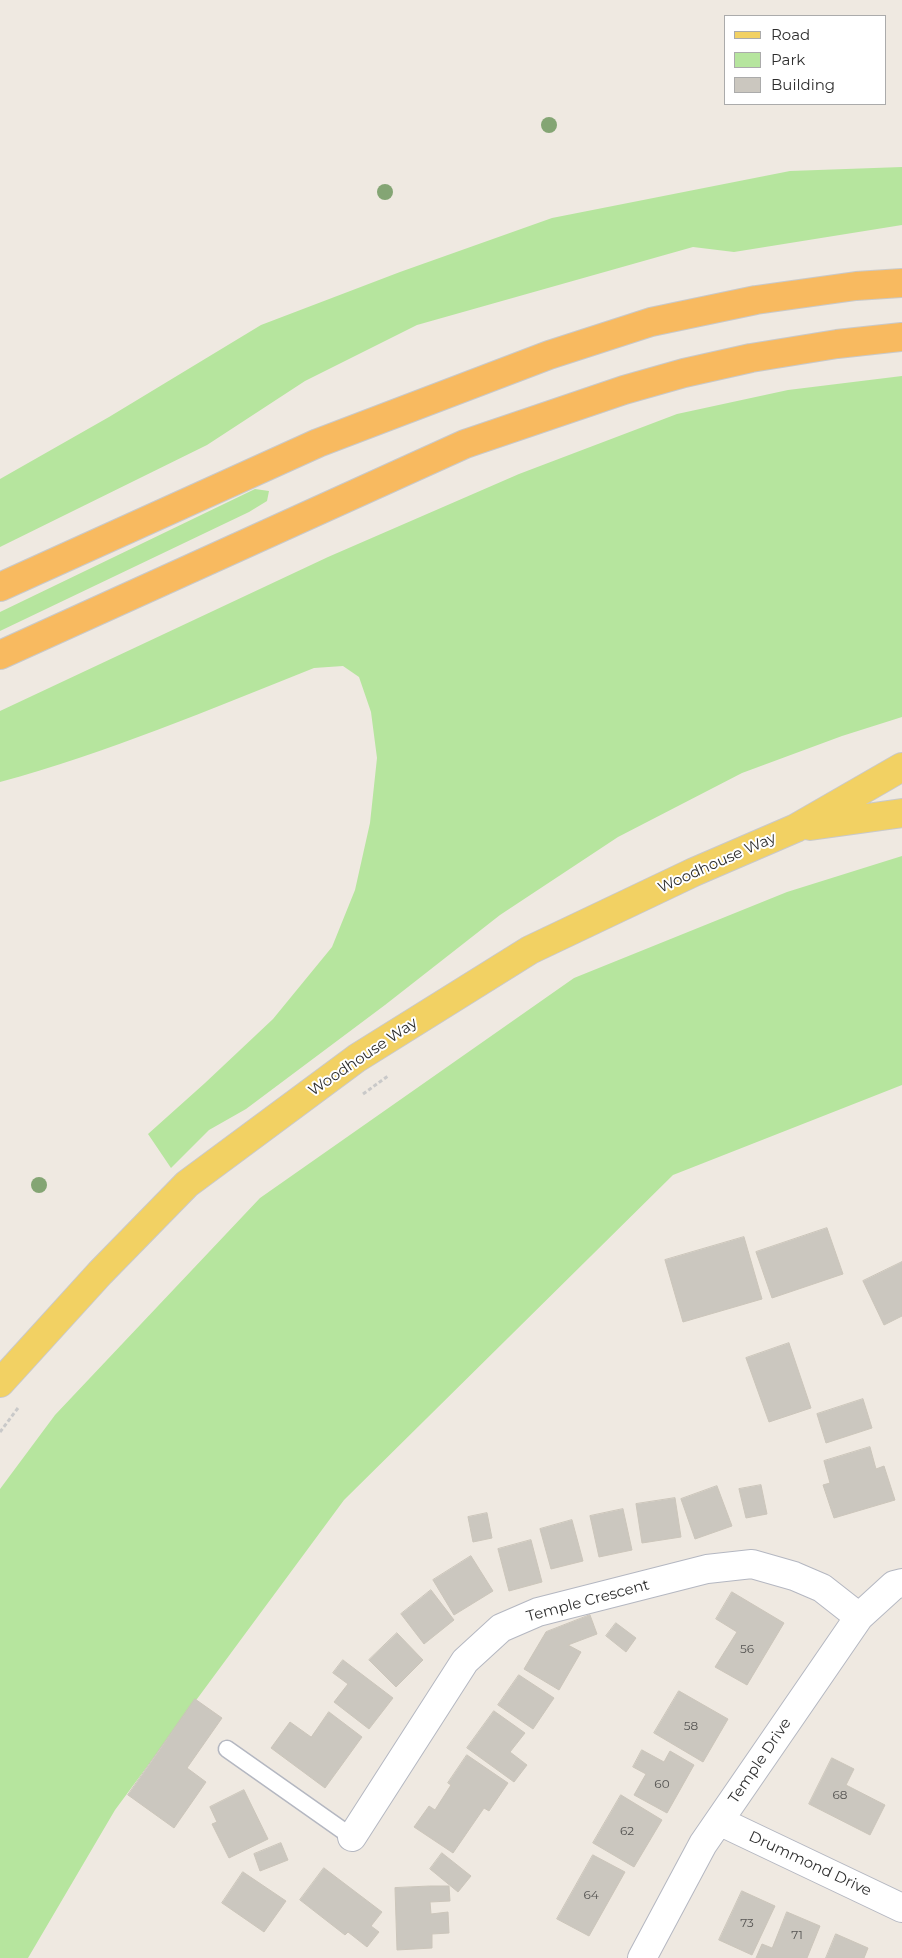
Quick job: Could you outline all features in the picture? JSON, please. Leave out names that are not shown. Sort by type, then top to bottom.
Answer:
[{"type":"highway","points":[[0,587],[318,443],[549,355],[652,322],[746,302],[856,286],[902,283]]},
{"type":"highway","points":[[0,655],[474,441],[615,393],[684,373],[751,358],[838,344],[902,337]]},
{"type":"main road","name":"Woodhouse Way","points":[[0,1383],[100,1273],[187,1184],[357,1058],[530,950],[694,872],[796,828],[902,767]]},
{"type":"main road","name":"Woodhouse Way","points":[[796,828],[902,813]]},
{"type":"street","name":"Temple Crescent","points":[[352,1837],[465,1661],[501,1628],[538,1612],[707,1569],[752,1564],[794,1576],[822,1588],[859,1617]]},
{"type":"street","name":"Temple Drive","points":[[642,1958],[703,1844],[859,1617],[894,1585],[902,1583]]},
{"type":"street","name":"Drummond Drive","points":[[719,1821],[902,1908]]},
{"type":"lane","points":[[227,1749],[352,1837]]},
{"type":"path","points":[[356,1098],[389,1076]]},
{"type":"path","points":[[0,1432],[22,1402]]},
{"type":"green space","points":[[902,167],[902,225],[734,252],[693,247],[417,325],[305,381],[207,445],[0,547],[0,479],[109,417],[261,325],[400,272],[552,218],[790,171]]},
{"type":"green space","points":[[902,376],[902,717],[842,736],[742,773],[618,837],[500,915],[385,1005],[246,1109],[209,1130],[171,1168],[148,1134],[273,1019],[332,947],[355,890],[370,823],[377,758],[371,712],[359,677],[343,666],[314,668],[119,744],[0,782],[0,711],[328,557],[519,474],[677,414],[788,390]]},
{"type":"green space","points":[[255,489],[269,491],[267,501],[249,512],[0,631],[0,612]]},
{"type":"green space","points":[[902,856],[902,1085],[673,1175],[344,1500],[115,1810],[28,1958],[0,1958],[0,1489],[55,1415],[260,1198],[574,978],[787,892]]},
{"type":"building","points":[[827,1228],[843,1274],[772,1298],[756,1252]]},
{"type":"building","points":[[744,1237],[762,1299],[683,1322],[665,1260]]},
{"type":"building","points":[[902,1262],[902,1316],[884,1325],[863,1281]]},
{"type":"building","points":[[789,1343],[811,1408],[769,1422],[746,1358]]},
{"type":"building","points":[[863,1399],[872,1428],[826,1443],[817,1414]]},
{"type":"building","points":[[870,1447],[876,1469],[884,1466],[895,1500],[834,1518],[823,1485],[830,1483],[824,1461]]},
{"type":"building","points":[[761,1485],[767,1514],[746,1518],[739,1489]]},
{"type":"building","points":[[717,1486],[732,1526],[695,1539],[681,1499]]},
{"type":"building","points":[[675,1498],[681,1537],[642,1543],[636,1504]]},
{"type":"building","points":[[623,1509],[632,1550],[599,1557],[590,1516]]},
{"type":"building","points":[[487,1513],[492,1538],[473,1542],[468,1517]]},
{"type":"building","points":[[572,1520],[583,1561],[551,1569],[540,1529]]},
{"type":"building","points":[[531,1540],[542,1582],[509,1591],[498,1549]]},
{"type":"building","points":[[471,1556],[493,1591],[454,1615],[433,1580]]},
{"type":"building","points":[[431,1590],[454,1620],[424,1644],[401,1614]]},
{"type":"building","points":[[732,1592],[784,1623],[747,1685],[715,1667],[737,1632],[716,1619]]},
{"type":"building","points":[[590,1615],[597,1634],[568,1645],[581,1652],[559,1690],[524,1669],[546,1632]]},
{"type":"building","points":[[616,1623],[636,1638],[626,1652],[606,1636]]},
{"type":"building","points":[[397,1633],[423,1660],[396,1687],[369,1660]]},
{"type":"building","points":[[343,1660],[393,1698],[369,1729],[334,1702],[348,1684],[333,1673]]},
{"type":"building","points":[[519,1675],[554,1698],[533,1729],[498,1705]]},
{"type":"building","points":[[679,1691],[728,1719],[703,1762],[654,1733]]},
{"type":"building","points":[[195,1699],[222,1718],[187,1768],[206,1782],[174,1828],[128,1795]]},
{"type":"building","points":[[494,1711],[525,1733],[510,1752],[527,1765],[514,1782],[467,1748]]},
{"type":"building","points":[[329,1712],[362,1737],[325,1788],[271,1748],[290,1722],[311,1737]]},
{"type":"building","points":[[642,1750],[664,1762],[670,1751],[694,1765],[667,1813],[634,1795],[646,1774],[633,1767]]},
{"type":"building","points":[[467,1755],[508,1783],[489,1811],[484,1808],[453,1853],[414,1827],[429,1806],[435,1810],[451,1785],[448,1783]]},
{"type":"building","points":[[832,1758],[854,1769],[846,1785],[885,1805],[870,1835],[809,1804]]},
{"type":"building","points":[[244,1790],[268,1839],[229,1858],[212,1824],[217,1822],[210,1807]]},
{"type":"building","points":[[621,1795],[662,1820],[634,1867],[593,1843]]},
{"type":"building","points":[[281,1843],[288,1860],[260,1871],[254,1854]]},
{"type":"building","points":[[442,1853],[471,1876],[458,1892],[430,1869]]},
{"type":"building","points":[[593,1855],[625,1872],[589,1936],[557,1919]]},
{"type":"building","points":[[324,1868],[382,1912],[371,1926],[379,1932],[367,1947],[348,1932],[345,1935],[300,1900]]},
{"type":"building","points":[[243,1872],[286,1901],[264,1932],[222,1903]]},
{"type":"building","points":[[449,1886],[450,1901],[430,1902],[431,1914],[448,1912],[449,1933],[432,1934],[432,1948],[397,1950],[395,1888]]},
{"type":"building","points":[[742,1891],[775,1906],[752,1955],[719,1940]]},
{"type":"building","points":[[787,1912],[820,1926],[807,1958],[756,1958],[762,1944],[772,1948]]},
{"type":"building","points":[[836,1934],[868,1948],[864,1958],[826,1958]]}]
